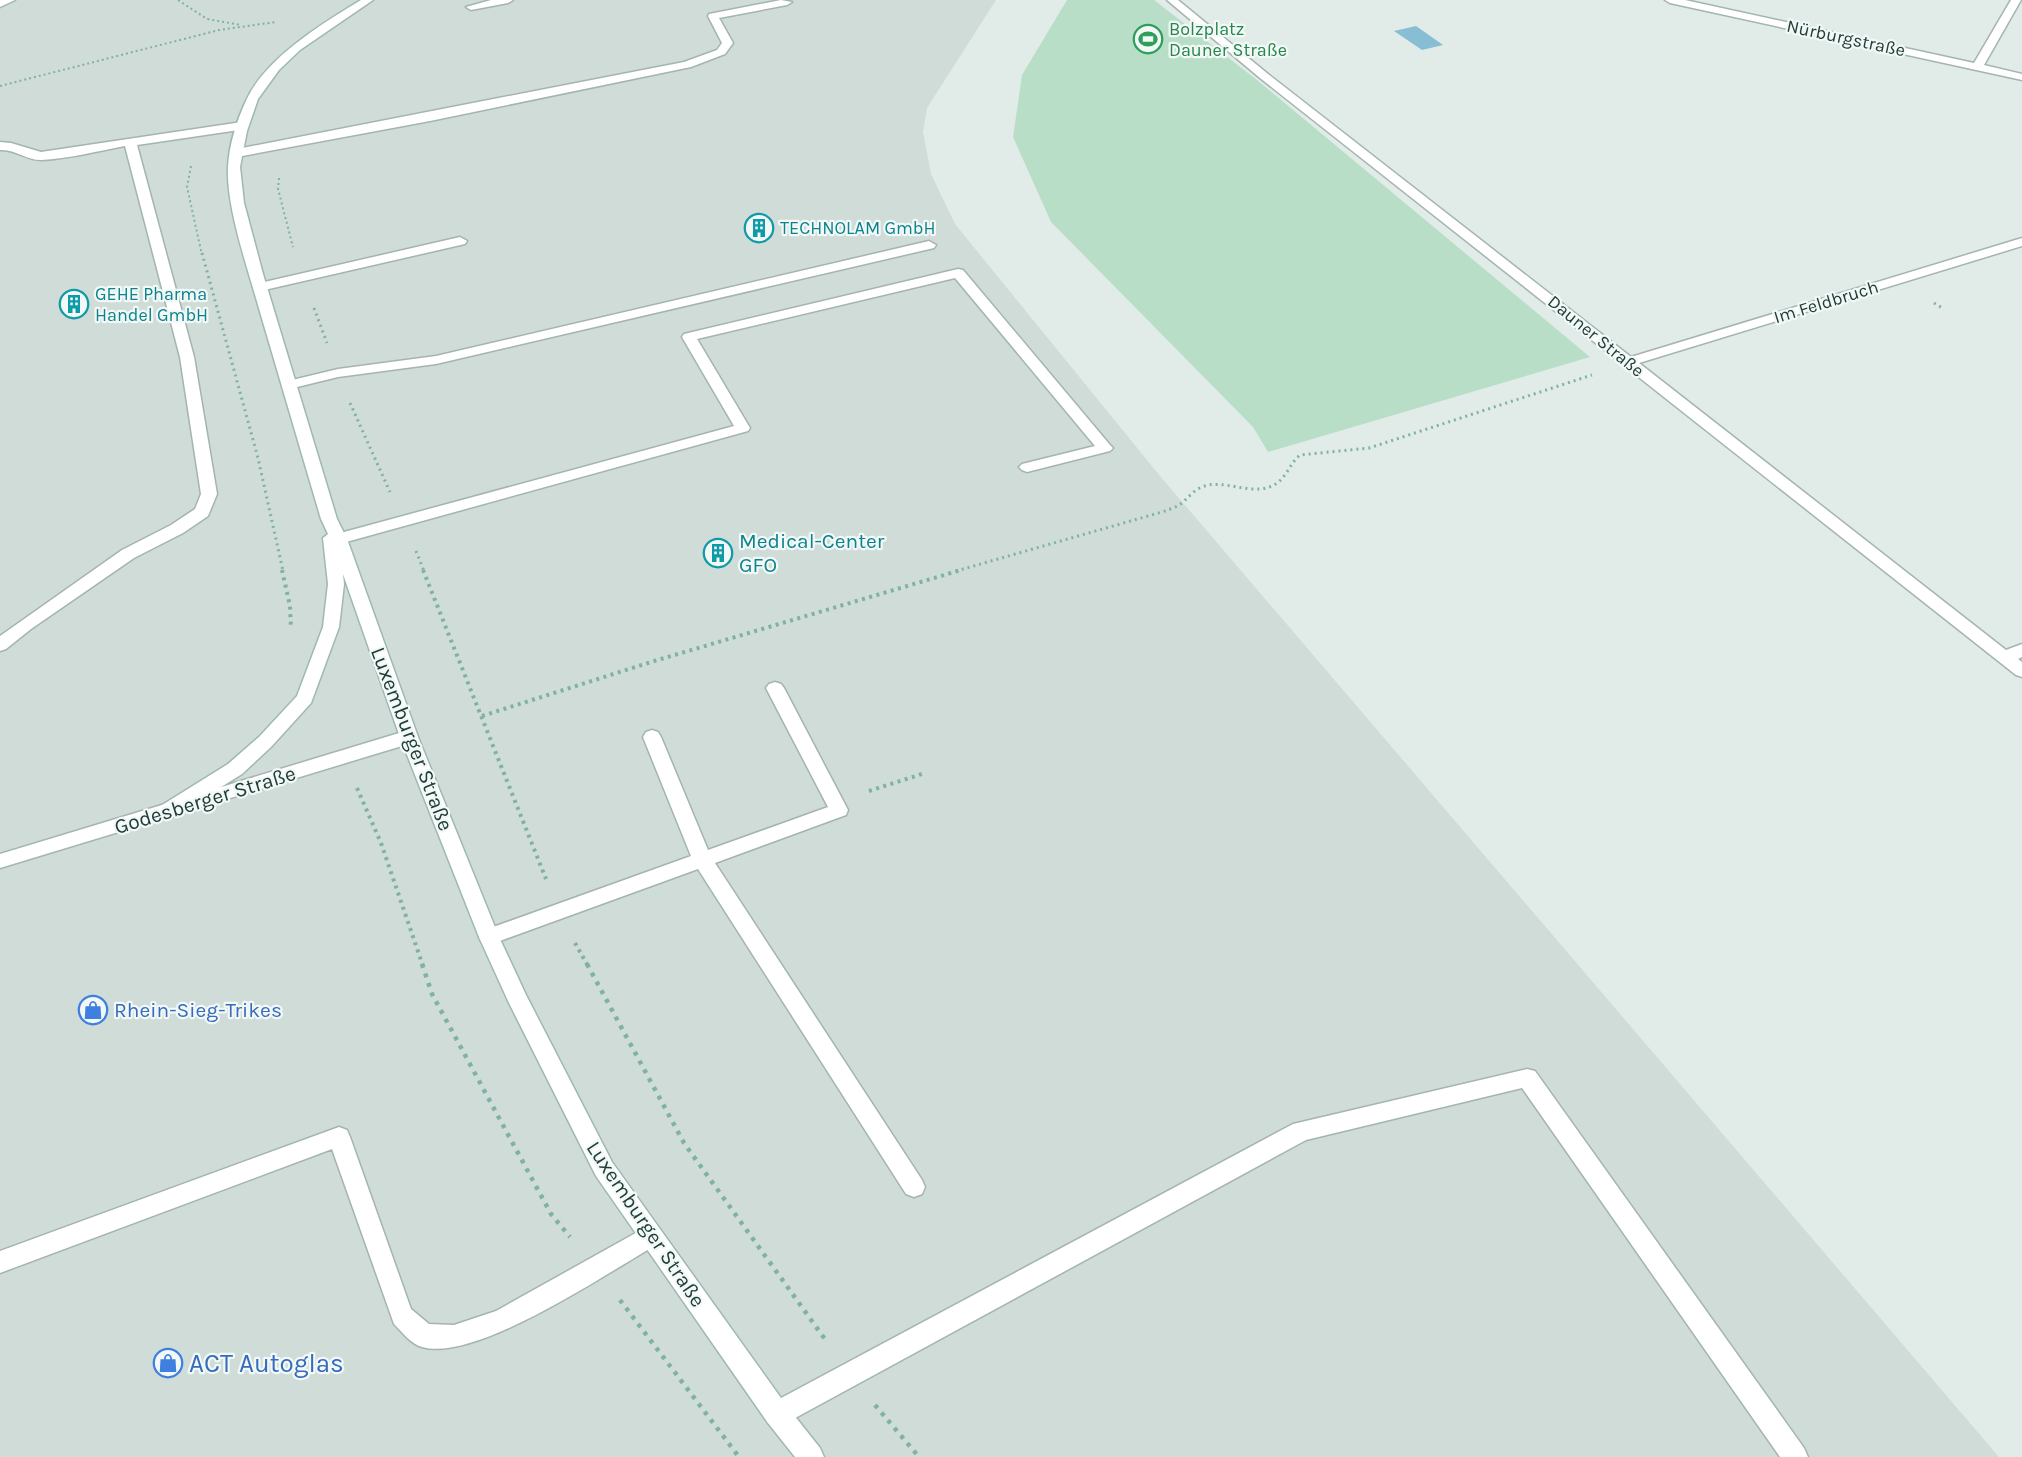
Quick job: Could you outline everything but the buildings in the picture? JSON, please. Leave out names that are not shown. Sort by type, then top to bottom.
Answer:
[{"type":"street","points":[[0,4],[10,0]]},
{"type":"street","name":"Luxemburger Straße","points":[[368,0],[296,48],[275,68],[252,99],[242,126],[234,167],[238,203],[260,287],[329,519],[339,539],[410,737],[489,938],[516,997],[604,1169],[777,1414],[811,1457]]},
{"type":"street","points":[[471,7],[508,0]]},
{"type":"street","name":"Dauner Straße","points":[[1172,0],[1264,76],[2022,670]]},
{"type":"street","name":"Nürburgstraße","points":[[1670,0],[2022,77]]},
{"type":"street","points":[[1978,66],[2016,0]]},
{"type":"street","points":[[237,153],[687,65],[722,52],[728,43],[713,16],[787,2]]},
{"type":"street","points":[[0,146],[18,147],[29,156],[41,156],[242,126]]},
{"type":"street","points":[[0,645],[25,625],[128,554],[177,529],[202,512],[209,494],[187,357],[130,142]]},
{"type":"street","points":[[260,287],[460,242]]},
{"type":"street","name":"Im Feldbruch","points":[[1629,362],[2022,242]]},
{"type":"street","points":[[290,385],[338,373],[436,360],[929,245]]},
{"type":"street","points":[[339,539],[743,428],[689,337],[958,273],[1105,448],[1027,467]]},
{"type":"street","points":[[166,812],[235,769],[279,728],[305,699],[331,627],[336,584],[329,519]]},
{"type":"street","points":[[2005,657],[2022,650]]},
{"type":"street","points":[[489,938],[839,810],[775,688]]},
{"type":"street","name":"Godesberger Straße","points":[[0,861],[410,737]]},
{"type":"street","points":[[651,737],[702,859],[914,1187]]},
{"type":"street","points":[[777,1414],[1301,1131],[1527,1078],[1795,1457]]},
{"type":"street","points":[[0,1262],[339,1137],[402,1316],[424,1336],[454,1337],[502,1321],[650,1236]]},
{"type":"path","points":[[178,0],[208,21],[248,25]]},
{"type":"path","points":[[0,86],[182,39],[248,25],[282,21]]},
{"type":"path","points":[[280,146],[278,189],[303,277],[338,373],[403,520],[559,913],[684,1143],[850,1374],[919,1457]]},
{"type":"path","points":[[482,716],[908,585],[1162,512],[1179,505],[1201,487],[1212,485],[1258,489],[1272,486],[1282,479],[1293,461],[1300,455],[1369,448],[1629,362]]},
{"type":"path","points":[[839,810],[854,796],[925,773]]},
{"type":"shaded area","points":[[0,0],[996,0],[927,108],[923,132],[931,174],[955,224],[1160,476],[1999,1457],[0,1457]]},
{"type":"green space","points":[[1067,0],[1154,0],[1257,80],[1590,357],[1268,452],[1253,427],[1051,222],[1013,137],[1022,75]]},
{"type":"water","points":[[1416,26],[1443,45],[1422,50],[1394,31]]},
{"type":"place","name":"Bolzplatz Dauner Straße","points":[[1148,39]]},
{"type":"place","name":"TECHNOLAM GmbH","points":[[759,228]]},
{"type":"place","name":"GEHE Pharma Handel GmbH","points":[[74,304]]},
{"type":"place","name":"Medical-Center GFO","points":[[718,553]]},
{"type":"place","name":"Rhein-Sieg-Trikes","points":[[93,1010]]},
{"type":"place","name":"ACT Autoglas","points":[[168,1363]]}]
